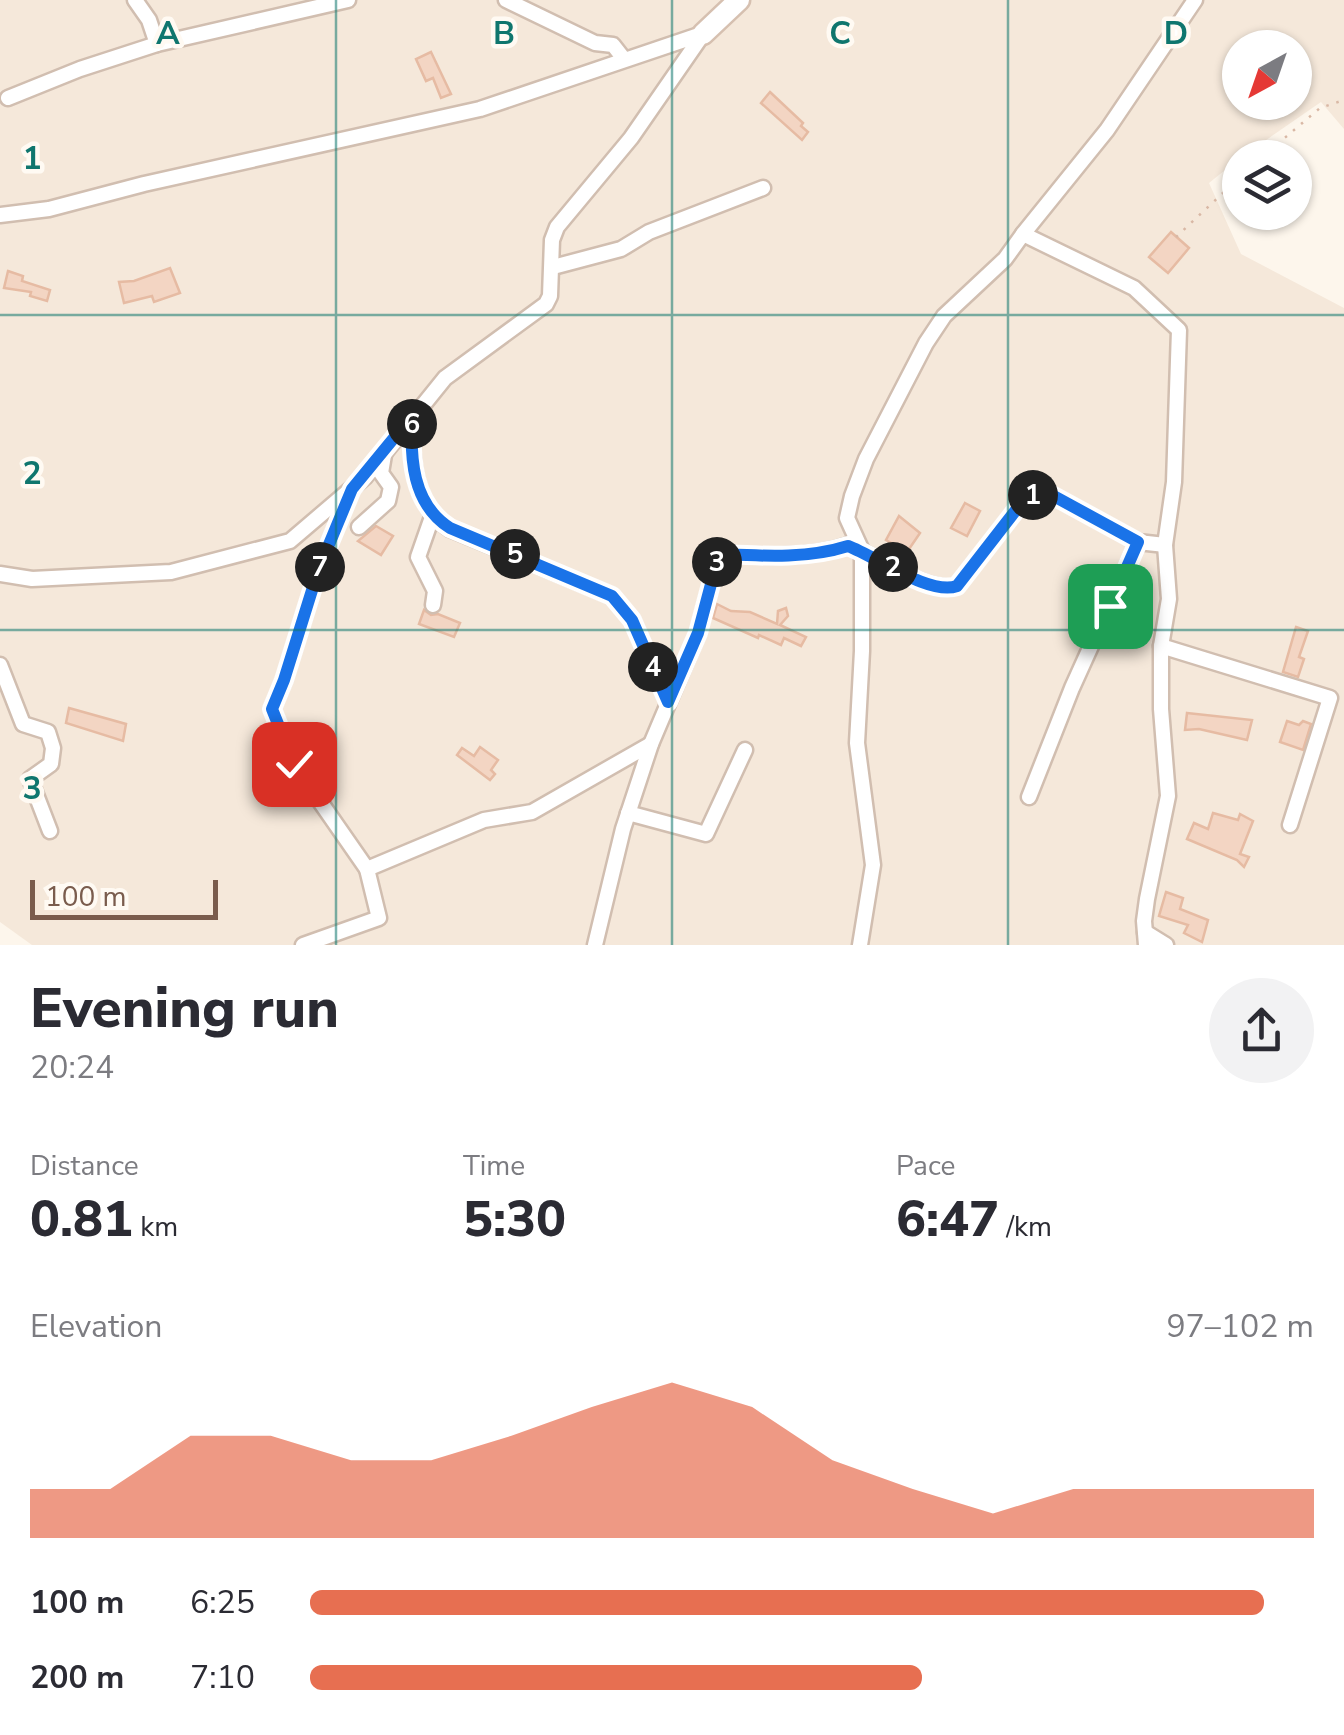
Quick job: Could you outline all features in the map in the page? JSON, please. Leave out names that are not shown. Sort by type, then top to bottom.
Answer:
[{"type":"main road","points":[[703,34],[738,0]]},
{"type":"street","points":[[136,0],[149,20],[157,44]]},
{"type":"street","points":[[8,98],[157,44],[226,25],[348,0]]},
{"type":"street","points":[[506,0],[595,43],[613,45],[624,59]]},
{"type":"street","points":[[860,945],[872,866],[857,743],[862,551],[848,518],[852,496],[866,459],[912,369],[944,316],[1006,258],[1107,130],[1195,0]]},
{"type":"street","points":[[0,215],[50,209],[144,184],[480,109],[703,34]]},
{"type":"street","points":[[0,574],[32,579],[171,572],[290,541],[352,489],[445,378],[546,304],[556,227],[631,138],[703,34]]},
{"type":"street","points":[[553,267],[621,249],[649,232],[764,188]]},
{"type":"street","points":[[1023,234],[1134,288],[1179,330],[1174,482],[1166,544],[1168,599],[1161,646],[1168,796],[1147,899],[1146,938],[1166,945]]},
{"type":"street","points":[[412,416],[410,450],[414,474],[432,517],[612,596],[632,620],[668,702]]},
{"type":"street","points":[[359,526],[388,501],[392,487],[381,474],[384,452]]},
{"type":"street","points":[[303,945],[378,918],[367,869],[294,764],[272,709],[318,571],[352,489]]},
{"type":"street","points":[[595,945],[628,813],[650,744],[698,633],[719,554],[773,557],[828,552],[848,546],[925,583],[950,589],[957,586],[1016,510],[1035,493],[1050,494],[1138,542],[1166,544]]},
{"type":"street","points":[[432,517],[418,556],[435,591],[433,606]]},
{"type":"street","points":[[1029,797],[1072,688],[1138,542]]},
{"type":"street","points":[[1161,646],[1330,698],[1290,825]]},
{"type":"street","points":[[0,666],[24,724],[48,732],[53,748],[51,764],[30,779],[50,831]]},
{"type":"street","points":[[367,869],[484,820],[532,812],[650,744]]},
{"type":"street","points":[[628,813],[706,834],[745,750]]},
{"type":"path","points":[[1283,140],[1320,108],[1344,100]]},
{"type":"path","points":[[1176,237],[1222,195]]},
{"type":"shaded area","points":[[0,0],[1344,0],[1344,129],[1321,102],[1312,108],[1312,30],[1222,30],[1222,120],[1295,120],[1266,140],[1222,140],[1222,173],[1209,183],[1222,212],[1222,230],[1230,230],[1241,254],[1344,308],[1344,945],[32,945],[0,922]]},
{"type":"building","points":[[431,52],[451,94],[441,98],[433,78],[426,81],[416,59]]},
{"type":"building","points":[[770,92],[803,123],[801,126],[808,132],[802,140],[761,103]]},
{"type":"building","points":[[1171,232],[1189,248],[1168,273],[1149,257]]},
{"type":"building","points":[[170,268],[180,293],[154,302],[152,296],[124,303],[119,282],[134,281]]},
{"type":"building","points":[[8,271],[23,276],[22,281],[50,290],[47,301],[30,296],[31,292],[4,288]]},
{"type":"building","points":[[965,503],[980,511],[967,536],[951,528]]},
{"type":"building","points":[[899,516],[920,533],[907,552],[886,540]]},
{"type":"building","points":[[376,526],[393,536],[381,555],[358,541]]},
{"type":"building","points":[[1087,579],[1103,586],[1089,620],[1076,615]]},
{"type":"building","points":[[717,604],[777,624],[778,611],[786,608],[788,616],[780,625],[806,637],[801,646],[784,638],[781,645],[759,635],[758,638],[713,618]]},
{"type":"building","points":[[424,610],[460,623],[454,637],[419,624]]},
{"type":"building","points":[[1296,627],[1308,631],[1299,657],[1304,659],[1298,677],[1283,672]]},
{"type":"building","points":[[69,708],[126,724],[123,741],[66,723]]},
{"type":"building","points":[[1187,713],[1252,720],[1247,740],[1199,729],[1185,730]]},
{"type":"building","points":[[1287,721],[1311,724],[1303,750],[1280,742]]},
{"type":"building","points":[[480,747],[498,760],[490,780],[457,755],[462,748],[474,756]]},
{"type":"building","points":[[1213,813],[1238,820],[1240,814],[1253,821],[1240,854],[1249,857],[1244,867],[1237,860],[1187,839],[1194,823],[1208,829]]},
{"type":"building","points":[[1166,892],[1183,898],[1180,909],[1208,920],[1202,942],[1184,933],[1188,925],[1159,916]]},
{"type":"route","points":[[294,764],[272,709],[318,571],[352,489],[412,416],[410,450],[414,474],[432,517],[612,596],[632,620],[668,702],[698,633],[719,554],[773,557],[828,552],[848,546],[925,583],[950,589],[957,586],[1016,510],[1035,493],[1050,494],[1138,542],[1110,606]]}]
